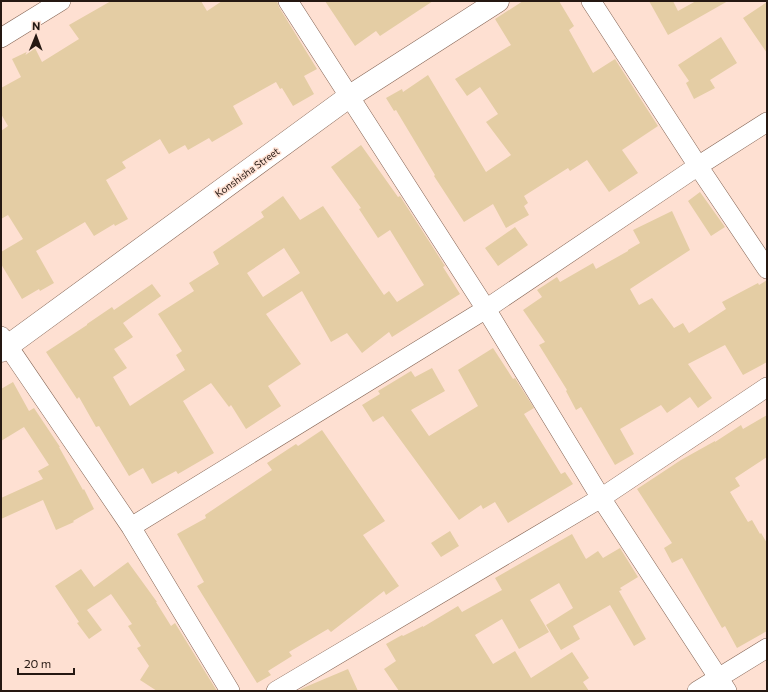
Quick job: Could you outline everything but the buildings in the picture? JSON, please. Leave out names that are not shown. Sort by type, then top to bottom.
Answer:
[{"type":"street","points":[[1,38],[61,1]]},
{"type":"street","points":[[288,1],[486,309],[601,498],[723,684]]},
{"type":"street","name":"Konshisha Street","points":[[3,345],[350,96],[498,1]]},
{"type":"street","points":[[592,1],[698,166],[767,269]]},
{"type":"street","points":[[131,527],[486,309],[698,166],[767,122]]},
{"type":"street","points":[[3,345],[131,527],[230,691]]},
{"type":"street","points":[[276,691],[601,498],[767,387]]},
{"type":"street","points":[[697,691],[723,684],[767,648]]}]
